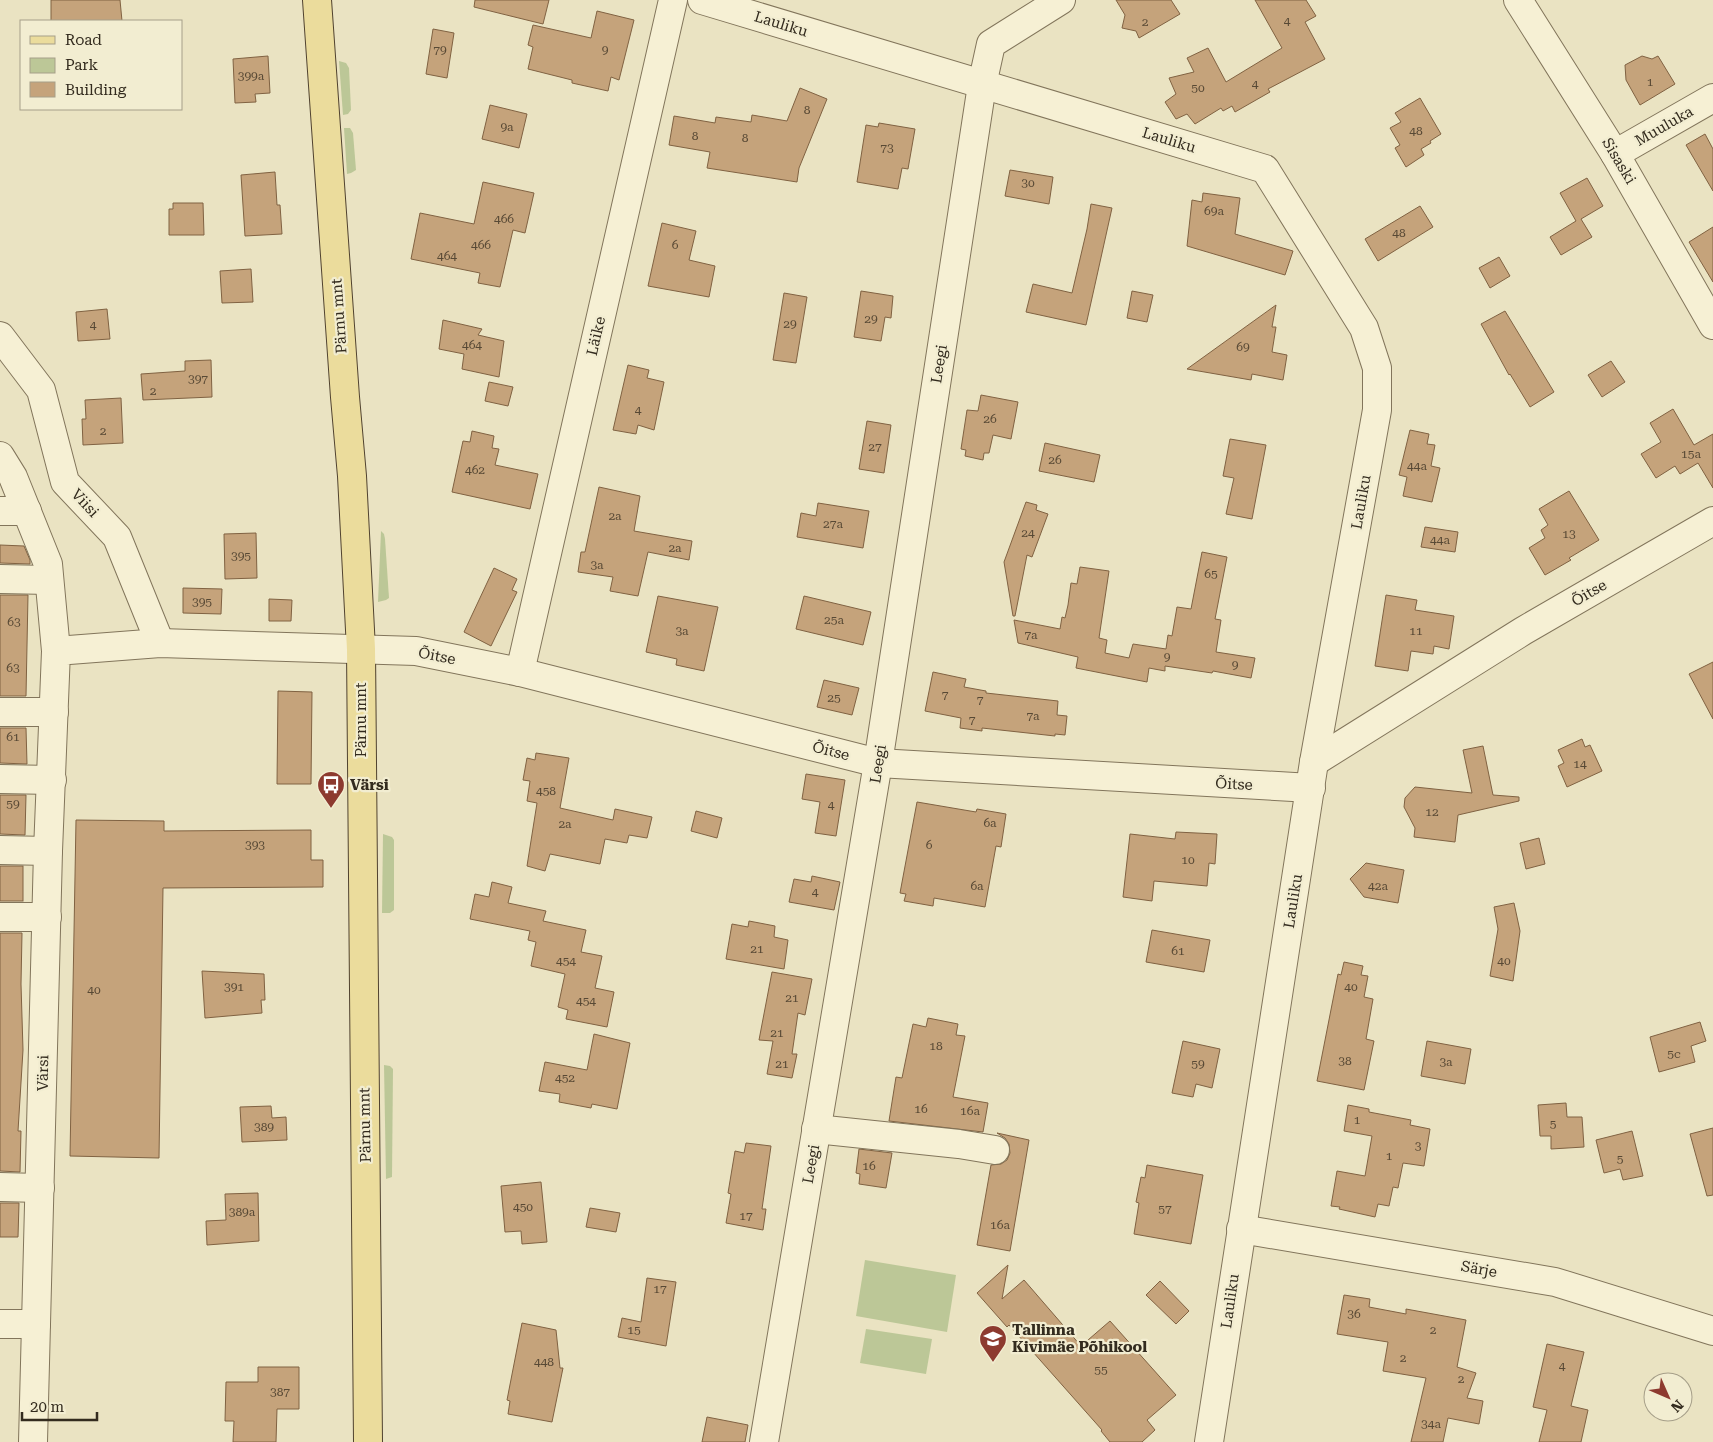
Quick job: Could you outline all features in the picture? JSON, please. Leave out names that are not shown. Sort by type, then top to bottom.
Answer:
[{"type":"main road","name":"Pärnu mnt","points":[[317,0],[352,476],[361,649],[368,1442]]},
{"type":"street","name":"Läike","points":[[520,672],[673,0]]},
{"type":"street","name":"Lauliku","points":[[702,0],[1265,169],[1364,328],[1377,368],[1377,410],[1314,762],[1208,1442]]},
{"type":"street","name":"Leegi","points":[[764,1442],[878,763],[982,85],[992,44],[1061,0]]},
{"type":"street","name":"Sisaski","points":[[1518,0],[1615,154],[1713,325]]},
{"type":"street","name":"Muuluka","points":[[1615,154],[1713,98]]},
{"type":"street","name":"Viisi","points":[[0,336],[42,390],[66,482],[117,537],[160,643]]},
{"type":"street","name":"Värsi","points":[[0,456],[13,477],[48,564],[56,650],[48,851],[33,1442]]},
{"type":"street","points":[[0,511],[27,511]]},
{"type":"street","name":"Õitse","points":[[1314,762],[1523,632],[1713,521]]},
{"type":"street","points":[[0,579],[49,580]]},
{"type":"street","points":[[56,650],[160,643],[361,649]]},
{"type":"street","name":"Õitse","points":[[361,649],[416,651],[520,672],[878,763],[1310,788]]},
{"type":"street","points":[[0,712],[54,712]]},
{"type":"street","points":[[0,780],[52,780]]},
{"type":"street","points":[[0,850],[48,851]]},
{"type":"street","points":[[0,917],[47,916]]},
{"type":"street","points":[[816,1129],[959,1144],[995,1150]]},
{"type":"street","points":[[0,1187],[40,1188]]},
{"type":"street","name":"Särje","points":[[1240,1228],[1555,1282],[1713,1331]]},
{"type":"street","points":[[0,1324],[36,1324]]},
{"type":"green space","points":[[339,61],[346,63],[349,68],[351,110],[348,114],[343,115]]},
{"type":"green space","points":[[344,128],[350,128],[353,133],[356,170],[347,174]]},
{"type":"green space","points":[[381,531],[385,539],[389,598],[378,602]]},
{"type":"green space","points":[[383,834],[392,837],[394,840],[394,910],[390,913],[382,913]]},
{"type":"green space","points":[[384,1065],[390,1066],[393,1069],[392,1177],[386,1179]]},
{"type":"green space","points":[[865,1260],[956,1275],[947,1332],[856,1316]]},
{"type":"green space","points":[[866,1329],[932,1339],[926,1374],[860,1363]]},
{"type":"building","points":[[51,0],[120,0],[122,20],[51,20]]},
{"type":"building","points":[[475,0],[549,0],[543,24],[474,7]]},
{"type":"building","points":[[1116,0],[1171,0],[1180,14],[1139,38],[1136,31],[1122,28],[1125,15]]},
{"type":"building","points":[[1255,0],[1306,0],[1316,16],[1305,22],[1325,59],[1268,89],[1270,92],[1235,112],[1232,106],[1223,111],[1221,108],[1195,124],[1187,114],[1176,119],[1165,102],[1176,94],[1169,78],[1194,72],[1187,58],[1208,48],[1226,82],[1282,48]]},
{"type":"building","points":[[597,11],[634,20],[619,80],[611,77],[608,91],[572,83],[572,80],[528,69],[533,47],[528,45],[533,25],[591,38]]},
{"type":"building","points":[[433,29],[454,33],[447,78],[426,74]]},
{"type":"building","points":[[268,56],[270,93],[255,94],[256,102],[235,103],[233,59]]},
{"type":"building","points":[[1642,56],[1652,59],[1658,56],[1675,84],[1640,105],[1626,80],[1625,65]]},
{"type":"building","points":[[800,88],[827,99],[799,168],[797,182],[707,168],[710,152],[669,145],[674,116],[715,123],[716,117],[751,122],[752,115],[787,121]]},
{"type":"building","points":[[1420,98],[1441,134],[1421,149],[1424,155],[1406,167],[1395,148],[1400,145],[1390,128],[1401,122],[1395,113]]},
{"type":"building","points":[[490,105],[527,114],[519,148],[482,139]]},
{"type":"building","points":[[879,123],[915,129],[908,169],[902,168],[898,189],[857,182],[866,125],[878,127]]},
{"type":"building","points":[[1705,134],[1713,149],[1713,191],[1686,145]]},
{"type":"building","points":[[1010,170],[1053,177],[1049,204],[1005,196]]},
{"type":"building","points":[[275,172],[277,205],[280,205],[282,234],[245,236],[241,175]]},
{"type":"building","points":[[1587,178],[1603,206],[1581,219],[1592,237],[1561,255],[1550,237],[1576,221],[1560,193]]},
{"type":"building","points":[[483,182],[534,193],[525,233],[513,230],[500,287],[478,283],[480,273],[411,259],[420,213],[474,224]]},
{"type":"building","points":[[1203,193],[1240,198],[1235,234],[1293,251],[1285,275],[1187,246],[1192,200],[1202,202]]},
{"type":"building","points":[[173,203],[203,203],[204,235],[169,235],[169,209],[173,209]]},
{"type":"building","points":[[1091,204],[1112,208],[1086,325],[1026,312],[1033,284],[1072,293]]},
{"type":"building","points":[[1420,206],[1433,227],[1378,261],[1365,239]]},
{"type":"building","points":[[662,223],[696,231],[689,260],[715,266],[709,297],[648,286]]},
{"type":"building","points":[[1713,227],[1713,282],[1689,242]]},
{"type":"building","points":[[1499,257],[1510,276],[1490,288],[1479,268]]},
{"type":"building","points":[[251,269],[253,302],[222,303],[220,271]]},
{"type":"building","points":[[861,291],[893,296],[891,318],[885,317],[881,341],[854,337]]},
{"type":"building","points":[[1132,291],[1153,295],[1147,322],[1127,318]]},
{"type":"building","points":[[784,293],[807,297],[796,363],[773,360]]},
{"type":"building","points":[[1276,305],[1272,327],[1276,327],[1272,352],[1287,355],[1283,380],[1252,374],[1251,380],[1187,369]]},
{"type":"building","points":[[107,309],[110,339],[78,341],[76,312]]},
{"type":"building","points":[[1505,311],[1554,392],[1530,407],[1509,375],[1481,324]]},
{"type":"building","points":[[443,320],[482,329],[478,335],[504,341],[499,377],[462,369],[464,354],[439,349]]},
{"type":"building","points":[[211,360],[212,397],[143,400],[141,374],[185,371],[185,361]]},
{"type":"building","points":[[1611,361],[1625,382],[1602,397],[1588,375]]},
{"type":"building","points":[[628,365],[649,370],[647,378],[664,382],[654,430],[638,425],[636,434],[613,430]]},
{"type":"building","points":[[489,382],[513,387],[508,406],[485,401]]},
{"type":"building","points":[[981,395],[1018,402],[1011,439],[993,435],[989,453],[984,453],[983,460],[965,456],[966,450],[961,449],[967,410],[978,411]]},
{"type":"building","points":[[121,398],[123,443],[83,445],[82,419],[86,419],[85,400]]},
{"type":"building","points":[[1673,409],[1694,445],[1713,434],[1713,488],[1698,463],[1680,474],[1675,466],[1656,478],[1641,454],[1661,442],[1650,423]]},
{"type":"building","points":[[867,421],[891,425],[884,473],[859,469]]},
{"type":"building","points":[[1410,430],[1429,434],[1427,444],[1435,445],[1431,466],[1440,468],[1432,502],[1403,496],[1407,477],[1399,475]]},
{"type":"building","points":[[472,431],[494,436],[492,448],[499,449],[495,465],[538,474],[530,509],[452,492],[463,441],[470,442]]},
{"type":"building","points":[[1230,439],[1266,445],[1252,519],[1226,514],[1234,478],[1223,476]]},
{"type":"building","points":[[1045,443],[1100,455],[1094,482],[1039,471]]},
{"type":"building","points":[[599,487],[640,496],[634,531],[692,541],[689,560],[648,552],[638,596],[610,591],[613,577],[578,572],[581,552],[585,552]]},
{"type":"building","points":[[1569,491],[1599,540],[1569,558],[1571,560],[1545,575],[1529,548],[1545,538],[1541,530],[1548,525],[1539,509]]},
{"type":"building","points":[[1026,502],[1037,505],[1036,510],[1048,514],[1032,557],[1027,555],[1015,616],[1013,616],[1004,562]]},
{"type":"building","points":[[818,503],[869,511],[863,548],[797,537],[801,513],[816,516]]},
{"type":"building","points":[[1425,527],[1458,532],[1455,552],[1421,547]]},
{"type":"building","points":[[256,533],[257,578],[225,579],[224,534]]},
{"type":"building","points":[[0,545],[24,546],[30,564],[0,563]]},
{"type":"building","points":[[1202,552],[1227,557],[1215,619],[1221,620],[1216,652],[1255,658],[1251,678],[1213,671],[1212,673],[1165,666],[1165,671],[1149,668],[1147,682],[1076,668],[1078,657],[1018,643],[1014,620],[1060,629],[1062,617],[1065,618],[1071,583],[1077,584],[1080,567],[1109,571],[1099,638],[1107,640],[1105,653],[1129,658],[1133,644],[1166,649],[1168,635],[1172,636],[1177,607],[1191,609]]},
{"type":"building","points":[[494,568],[517,579],[512,590],[517,592],[491,646],[464,632]]},
{"type":"building","points":[[183,588],[222,589],[221,614],[183,613]]},
{"type":"building","points":[[0,595],[28,595],[26,696],[0,696]]},
{"type":"building","points":[[1386,595],[1417,600],[1415,610],[1454,616],[1449,649],[1434,646],[1433,654],[1411,651],[1408,671],[1375,666]]},
{"type":"building","points":[[658,596],[718,607],[704,671],[676,665],[677,659],[646,652]]},
{"type":"building","points":[[804,596],[871,612],[863,645],[796,629]]},
{"type":"building","points":[[269,599],[292,600],[291,621],[269,621]]},
{"type":"building","points":[[1713,662],[1713,719],[1689,674]]},
{"type":"building","points":[[933,672],[966,679],[964,687],[986,691],[986,693],[1058,701],[1057,715],[1067,716],[1065,735],[1055,734],[1055,736],[982,728],[982,731],[960,728],[961,718],[925,711]]},
{"type":"building","points":[[824,680],[859,688],[852,715],[817,707]]},
{"type":"building","points":[[278,691],[312,692],[311,784],[277,784]]},
{"type":"building","points":[[0,728],[26,728],[27,764],[0,763]]},
{"type":"building","points":[[1582,739],[1585,747],[1590,745],[1602,771],[1567,787],[1558,766],[1564,763],[1558,750]]},
{"type":"building","points":[[1483,746],[1493,795],[1519,797],[1519,801],[1458,815],[1455,842],[1414,837],[1415,828],[1404,807],[1405,798],[1415,787],[1472,793],[1463,750]]},
{"type":"building","points":[[536,753],[569,758],[560,808],[613,820],[615,809],[652,817],[647,838],[629,835],[627,843],[605,839],[600,864],[550,854],[545,871],[527,866],[537,803],[527,801],[530,781],[523,780],[527,758],[535,760]]},
{"type":"building","points":[[806,774],[845,780],[836,836],[815,833],[820,802],[802,799]]},
{"type":"building","points":[[0,795],[26,795],[25,835],[0,834]]},
{"type":"building","points":[[917,802],[976,812],[977,809],[1006,814],[1001,847],[996,846],[985,907],[934,898],[933,906],[904,901],[906,894],[900,893]]},
{"type":"building","points":[[696,811],[722,818],[717,838],[691,831]]},
{"type":"building","points":[[76,820],[164,821],[164,831],[311,830],[311,860],[323,860],[323,887],[163,888],[159,1158],[70,1156]]},
{"type":"building","points":[[1176,832],[1217,834],[1215,864],[1209,863],[1207,886],[1154,881],[1152,901],[1123,897],[1130,834],[1175,839]]},
{"type":"building","points":[[1539,838],[1545,864],[1526,869],[1520,843]]},
{"type":"building","points":[[1366,863],[1404,870],[1398,903],[1364,897],[1350,879]]},
{"type":"building","points":[[0,866],[23,866],[23,901],[0,901]]},
{"type":"building","points":[[812,876],[840,882],[834,910],[789,902],[794,879],[811,882]]},
{"type":"building","points":[[492,882],[512,887],[508,903],[546,911],[543,921],[586,930],[581,952],[602,956],[595,988],[614,992],[607,1027],[566,1019],[568,1010],[558,1007],[565,974],[531,966],[536,942],[528,940],[530,931],[470,919],[475,894],[489,897]]},
{"type":"building","points":[[1514,903],[1520,931],[1513,981],[1490,976],[1498,929],[1494,907]]},
{"type":"building","points":[[749,921],[775,926],[774,937],[788,940],[784,969],[726,959],[732,924],[748,927]]},
{"type":"building","points":[[1152,930],[1210,940],[1204,972],[1146,962]]},
{"type":"building","points":[[0,933],[22,933],[23,1050],[18,1131],[21,1131],[20,1172],[0,1171]]},
{"type":"building","points":[[1344,962],[1363,966],[1361,975],[1368,976],[1364,997],[1373,999],[1366,1039],[1374,1041],[1364,1090],[1317,1081],[1338,974],[1341,975]]},
{"type":"building","points":[[202,971],[264,974],[265,1000],[261,1000],[262,1013],[205,1018]]},
{"type":"building","points":[[772,972],[812,979],[805,1015],[798,1013],[792,1054],[797,1054],[792,1078],[767,1074],[773,1041],[759,1040]]},
{"type":"building","points":[[928,1018],[958,1024],[956,1035],[965,1036],[953,1097],[988,1103],[983,1132],[889,1121],[896,1077],[902,1078],[913,1024],[926,1027]]},
{"type":"building","points":[[1700,1022],[1706,1041],[1691,1046],[1695,1062],[1659,1072],[1650,1037]]},
{"type":"building","points":[[594,1034],[630,1043],[617,1109],[592,1104],[591,1108],[559,1102],[560,1094],[539,1091],[545,1062],[587,1070]]},
{"type":"building","points":[[1183,1041],[1220,1049],[1212,1088],[1196,1084],[1193,1097],[1172,1093]]},
{"type":"building","points":[[1427,1041],[1471,1049],[1465,1084],[1421,1076]]},
{"type":"building","points":[[1566,1103],[1567,1117],[1582,1117],[1584,1147],[1551,1149],[1551,1136],[1540,1136],[1538,1105]]},
{"type":"building","points":[[1348,1105],[1369,1109],[1369,1112],[1411,1120],[1410,1125],[1430,1129],[1424,1166],[1403,1163],[1398,1188],[1393,1187],[1389,1206],[1378,1204],[1375,1217],[1331,1206],[1337,1171],[1365,1176],[1372,1136],[1344,1131]]},
{"type":"building","points":[[271,1106],[272,1118],[286,1117],[287,1140],[242,1142],[240,1107]]},
{"type":"building","points":[[1713,1128],[1713,1195],[1707,1196],[1690,1134]]},
{"type":"building","points":[[1632,1131],[1643,1176],[1623,1180],[1620,1169],[1604,1173],[1596,1140]]},
{"type":"building","points":[[997,1133],[1029,1140],[1010,1251],[977,1245],[991,1165],[1001,1164],[1007,1160],[1010,1153],[1009,1144],[1005,1138]]},
{"type":"building","points":[[746,1143],[771,1146],[762,1209],[766,1209],[763,1230],[726,1223],[731,1194],[728,1193],[735,1151],[744,1153]]},
{"type":"building","points":[[859,1149],[892,1153],[886,1188],[859,1184],[860,1174],[856,1173]]},
{"type":"building","points":[[1147,1165],[1203,1175],[1191,1244],[1134,1234],[1139,1203],[1136,1202],[1141,1177],[1145,1178]]},
{"type":"building","points":[[541,1182],[547,1242],[522,1244],[521,1231],[505,1232],[501,1186]]},
{"type":"building","points":[[258,1193],[259,1241],[207,1245],[206,1221],[226,1220],[225,1194]]},
{"type":"building","points":[[0,1203],[19,1203],[18,1237],[0,1237]]},
{"type":"building","points":[[590,1208],[620,1213],[616,1232],[586,1227]]},
{"type":"building","points":[[1008,1265],[1002,1299],[1024,1280],[1081,1346],[1110,1321],[1176,1395],[1147,1420],[1155,1430],[1142,1442],[1110,1442],[1102,1430],[1009,1325],[1007,1327],[977,1293]]},
{"type":"building","points":[[647,1278],[676,1282],[666,1346],[618,1337],[622,1318],[641,1322]]},
{"type":"building","points":[[1160,1281],[1189,1311],[1176,1324],[1146,1295]]},
{"type":"building","points":[[1344,1295],[1370,1299],[1369,1307],[1406,1314],[1406,1309],[1466,1320],[1457,1367],[1476,1373],[1467,1398],[1483,1401],[1479,1424],[1448,1418],[1443,1442],[1411,1442],[1426,1378],[1383,1371],[1388,1342],[1337,1334]]},
{"type":"building","points":[[522,1323],[556,1330],[560,1368],[563,1368],[552,1422],[508,1414],[510,1401],[507,1400]]},
{"type":"building","points":[[1547,1344],[1584,1352],[1571,1406],[1588,1410],[1581,1442],[1539,1442],[1547,1410],[1533,1407]]},
{"type":"building","points":[[258,1367],[299,1367],[299,1409],[277,1409],[276,1442],[233,1442],[234,1421],[225,1421],[226,1382],[258,1382]]},
{"type":"building","points":[[707,1417],[748,1425],[745,1442],[702,1442]]},
{"type":"place","name":"Värsi","points":[[331,809]]},
{"type":"place","name":"Tallinna Kivimäe Põhikool","points":[[993,1363]]}]
